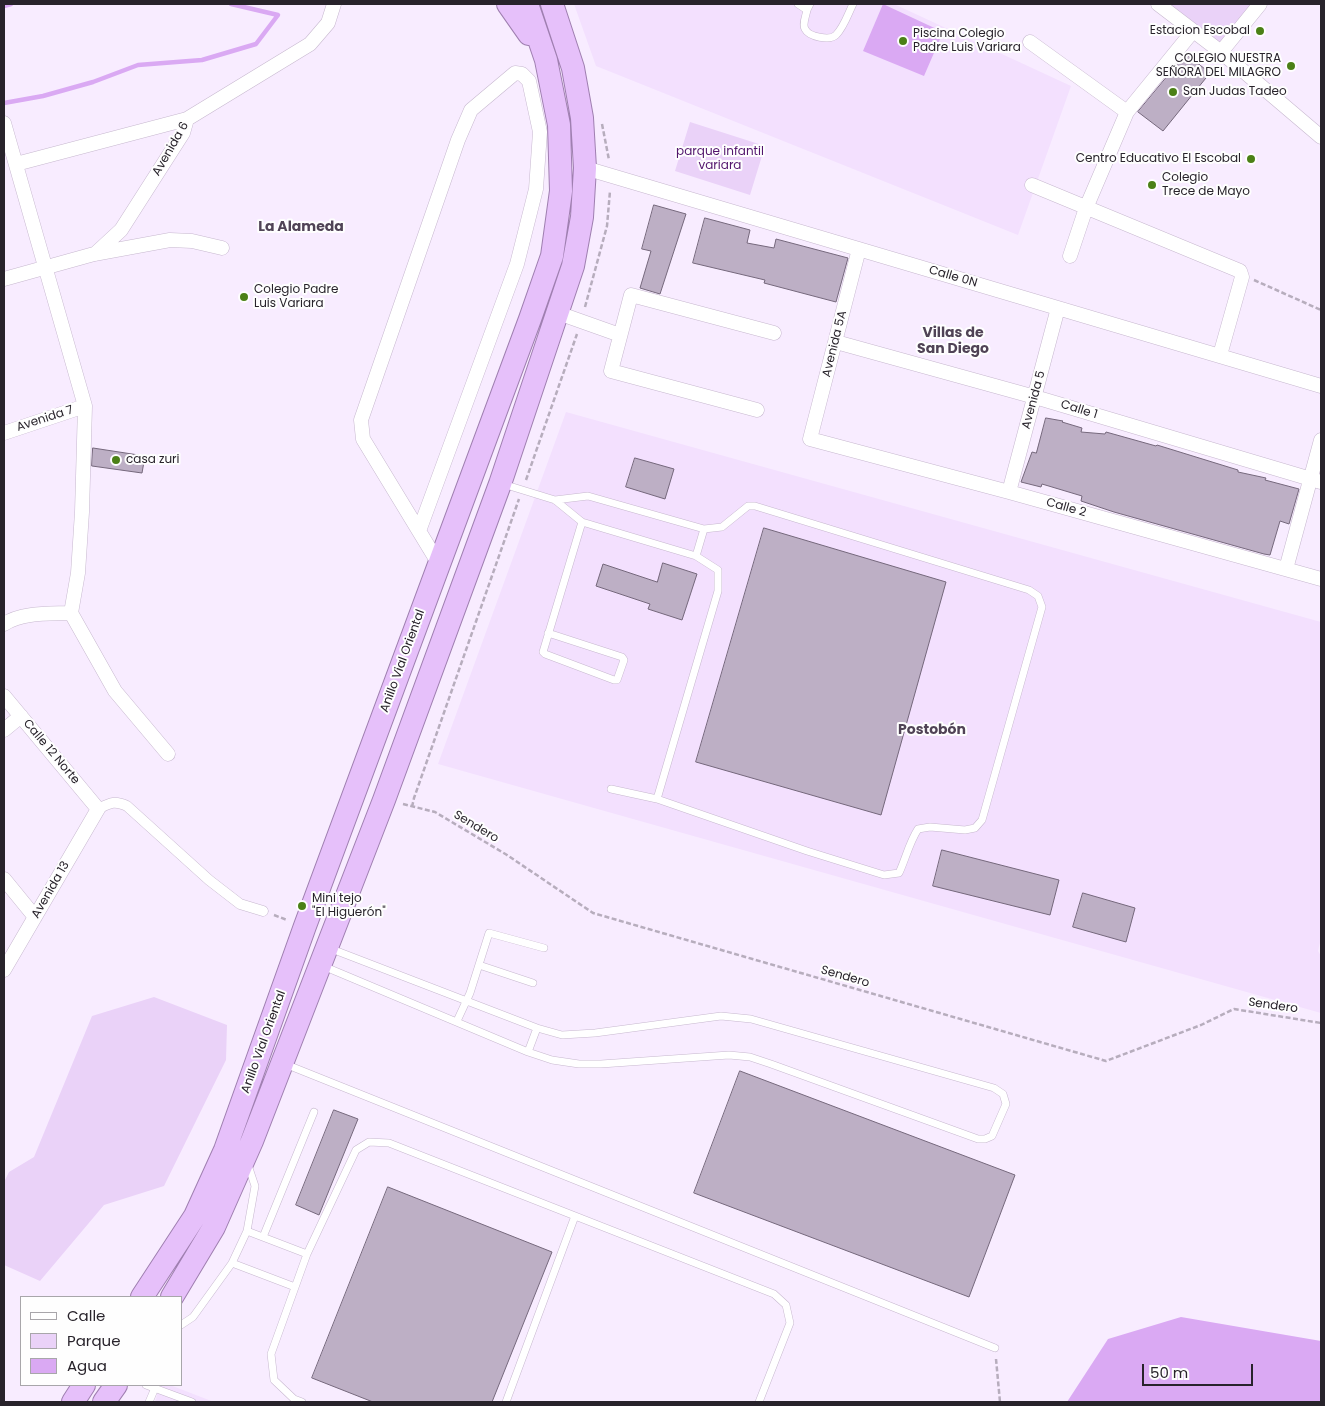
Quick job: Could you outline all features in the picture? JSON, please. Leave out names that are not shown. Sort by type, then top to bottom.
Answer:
[{"type":"highway","points":[[508,4],[521,20],[546,60]]},
{"type":"highway","name":"Anillo Vial Oriental","points":[[143,1296],[195,1216],[225,1150],[305,926],[552,256],[561,191],[559,125],[546,60],[527,4]]},
{"type":"highway","name":"Anillo Vial Oriental","points":[[173,1296],[214,1227],[245,1159],[283,1062],[384,800],[500,484],[573,266],[582,217],[585,168],[582,118],[573,68],[552,4]]},
{"type":"highway","points":[[73,1402],[83,1386]]},
{"type":"highway","points":[[104,1402],[115,1386]]},
{"type":"street","name":"Avenida 6","points":[[4,279],[94,254],[121,230],[183,133],[187,120],[310,44],[328,23],[334,4]]},
{"type":"street","points":[[1158,4],[1221,52],[1321,137]]},
{"type":"street","points":[[1221,52],[1260,4]]},
{"type":"street","points":[[1070,256],[1086,208],[1127,112],[1193,31]]},
{"type":"street","points":[[1030,42],[1127,112]]},
{"type":"street","points":[[419,531],[517,264],[536,189],[540,132],[529,81],[522,74],[515,73],[472,110],[458,140],[361,420],[363,439],[439,564]]},
{"type":"street","points":[[16,164],[187,120]]},
{"type":"street","points":[[4,123],[86,406],[78,572],[70,613],[115,691],[168,754]]},
{"type":"street","name":"Calle 0N","points":[[585,168],[1321,386]]},
{"type":"street","points":[[1032,184],[1236,269],[1242,275],[1220,355]]},
{"type":"street","points":[[94,254],[170,240],[192,241],[222,248]]},
{"type":"street","name":"Avenida 5A","points":[[810,439],[859,250]]},
{"type":"street","points":[[757,410],[611,371],[631,295],[774,333]]},
{"type":"street","name":"Avenida 5","points":[[1009,492],[1058,308]]},
{"type":"street","points":[[558,313],[620,335]]},
{"type":"street","name":"Calle 1","points":[[836,342],[1035,397],[1316,481]]},
{"type":"street","name":"Avenida 7","points":[[4,433],[86,406]]},
{"type":"street","name":"Calle 2","points":[[810,439],[1321,579]]},
{"type":"street","points":[[1286,569],[1316,481],[1321,440]]},
{"type":"street","points":[[4,624],[8,621],[34,614],[70,613]]},
{"type":"street","name":"Calle 12 Norte","points":[[4,696],[98,809]]},
{"type":"street","points":[[4,730],[21,716]]},
{"type":"street","points":[[98,809],[111,803],[119,802],[127,806],[209,880],[240,904],[264,911]]},
{"type":"street","name":"Avenida 13","points":[[4,970],[98,809]]},
{"type":"street","points":[[4,879],[35,917]]},
{"type":"lane","points":[[798,4],[809,7],[803,24],[805,30],[828,39],[835,36],[841,28],[853,4]]},
{"type":"lane","points":[[500,484],[555,500],[582,522],[696,556],[718,570],[718,591],[658,799]]},
{"type":"lane","points":[[555,500],[588,496],[704,529],[722,527],[748,506],[755,506],[1029,590],[1038,596],[1042,607],[982,820],[975,828],[965,830],[930,827],[918,830],[912,838],[899,873],[884,875],[807,851],[658,799],[611,789]]},
{"type":"lane","points":[[548,633],[622,657],[624,660],[617,680],[544,654],[543,652],[548,633],[582,522]]},
{"type":"lane","points":[[696,556],[704,529]]},
{"type":"lane","points":[[457,1021],[466,1001],[489,933],[544,948]]},
{"type":"lane","points":[[323,956],[466,1001],[537,1028],[562,1035],[595,1033],[721,1016],[751,1019],[994,1088],[1003,1094],[1006,1104],[992,1136],[978,1139],[750,1058],[729,1055],[602,1064],[579,1064],[552,1060],[528,1052],[457,1021],[323,956]]},
{"type":"lane","points":[[479,965],[533,983]]},
{"type":"lane","points":[[528,1052],[537,1028]]},
{"type":"lane","points":[[283,1062],[995,1348]]},
{"type":"lane","points":[[263,1237],[314,1112]]},
{"type":"lane","points":[[302,1402],[294,1399],[274,1380],[271,1354],[307,1254],[356,1150],[369,1142],[389,1143],[774,1294],[786,1305],[790,1323],[759,1402]]},
{"type":"lane","points":[[182,1325],[193,1317],[232,1263],[247,1231],[255,1186],[245,1159]]},
{"type":"lane","points":[[506,1402],[575,1216]]},
{"type":"lane","points":[[247,1231],[307,1254]]},
{"type":"lane","points":[[232,1263],[295,1287]]},
{"type":"lane","points":[[149,1386],[192,1402]]},
{"type":"lane","points":[[149,1402],[155,1388]]},
{"type":"path","points":[[412,807],[581,321],[607,226],[612,175]]},
{"type":"path","points":[[1242,275],[1321,310]]},
{"type":"path","name":"Sendero","points":[[384,800],[435,812],[507,855],[593,913],[1106,1061],[1201,1025],[1234,1010],[1321,1023]]},
{"type":"path","points":[[264,911],[305,926]]},
{"type":"path","points":[[995,1348],[1000,1402]]},
{"type":"shaded area","points":[[574,4],[894,4],[1071,86],[1018,235],[596,66]]},
{"type":"shaded area","points":[[566,412],[1321,622],[1321,938],[1318,951],[1321,956],[1321,1013],[438,764]]},
{"type":"shaded area","points":[[160,1386],[173,1386],[214,1402],[155,1402]]},
{"type":"green space","points":[[1166,4],[1255,4],[1221,46]]},
{"type":"green space","name":"parque infantil variara","points":[[690,122],[765,146],[750,195],[675,171]]},
{"type":"green space","points":[[154,997],[227,1025],[226,1060],[164,1186],[104,1205],[40,1281],[4,1265],[4,1182],[9,1172],[34,1157],[92,1016]]},
{"type":"water","name":"Piscina Colegio Padre Luis Variara","points":[[883,4],[943,32],[924,76],[863,51]]},
{"type":"water","points":[[1181,1317],[1321,1341],[1321,1402],[1067,1402],[1108,1339]]},
{"type":"building","name":"San Judas Tadeo","points":[[1186,54],[1210,73],[1163,131],[1138,112]]},
{"type":"building","points":[[654,205],[686,214],[660,294],[640,288],[651,251],[642,249]]},
{"type":"building","points":[[705,218],[750,230],[747,243],[774,248],[776,239],[848,258],[836,302],[764,283],[765,280],[693,263]]},
{"type":"building","points":[[1046,418],[1063,421],[1082,428],[1081,432],[1105,434],[1106,432],[1157,445],[1238,470],[1238,472],[1266,478],[1265,480],[1299,489],[1289,524],[1280,521],[1270,555],[1114,512],[1081,501],[1082,496],[1042,484],[1041,487],[1021,482],[1032,452],[1036,453]]},
{"type":"building","name":"casa zuri","points":[[93,448],[145,456],[142,473],[92,466]]},
{"type":"building","points":[[635,458],[674,469],[665,499],[626,487]]},
{"type":"building","points":[[764,528],[946,582],[881,815],[696,762]]},
{"type":"building","points":[[663,563],[697,574],[682,620],[648,609],[650,604],[596,586],[603,564],[657,582]]},
{"type":"building","points":[[942,850],[1059,880],[1050,915],[933,886]]},
{"type":"building","points":[[1083,893],[1135,908],[1126,942],[1073,927]]},
{"type":"building","points":[[740,1071],[1015,1175],[969,1297],[694,1193]]},
{"type":"building","points":[[334,1110],[358,1119],[319,1215],[296,1205]]},
{"type":"building","points":[[388,1187],[552,1252],[492,1402],[373,1402],[312,1378]]},
{"type":"waterway","points":[[4,6],[11,4]]},
{"type":"waterway","points":[[4,103],[43,96],[93,82],[138,65],[202,60],[256,44],[278,15],[231,4]]},
{"type":"place","name":"Estacion Escobal","points":[[1260,31]]},
{"type":"place","name":"Piscina Colegio Padre Luis Variara","points":[[903,41]]},
{"type":"place","name":"COLEGIO NUESTRA SEÑORA DEL MILAGRO","points":[[1291,66]]},
{"type":"place","name":"San Judas Tadeo","points":[[1173,92]]},
{"type":"place","name":"Centro Educativo El Escobal","points":[[1251,159]]},
{"type":"place","name":"Colegio Trece de Mayo","points":[[1152,185]]},
{"type":"place","name":"Colegio Padre Luis Variara","points":[[244,297]]},
{"type":"place","name":"casa zuri","points":[[116,460]]},
{"type":"place","name":"Mini tejo \"El Higuerón\"","points":[[302,906]]},
{"type":"district","name":"La Alameda","points":[[301,227]]},
{"type":"district","name":"Villas de San Diego","points":[[953,342]]},
{"type":"district","name":"Postobón","points":[[932,730]]}]
